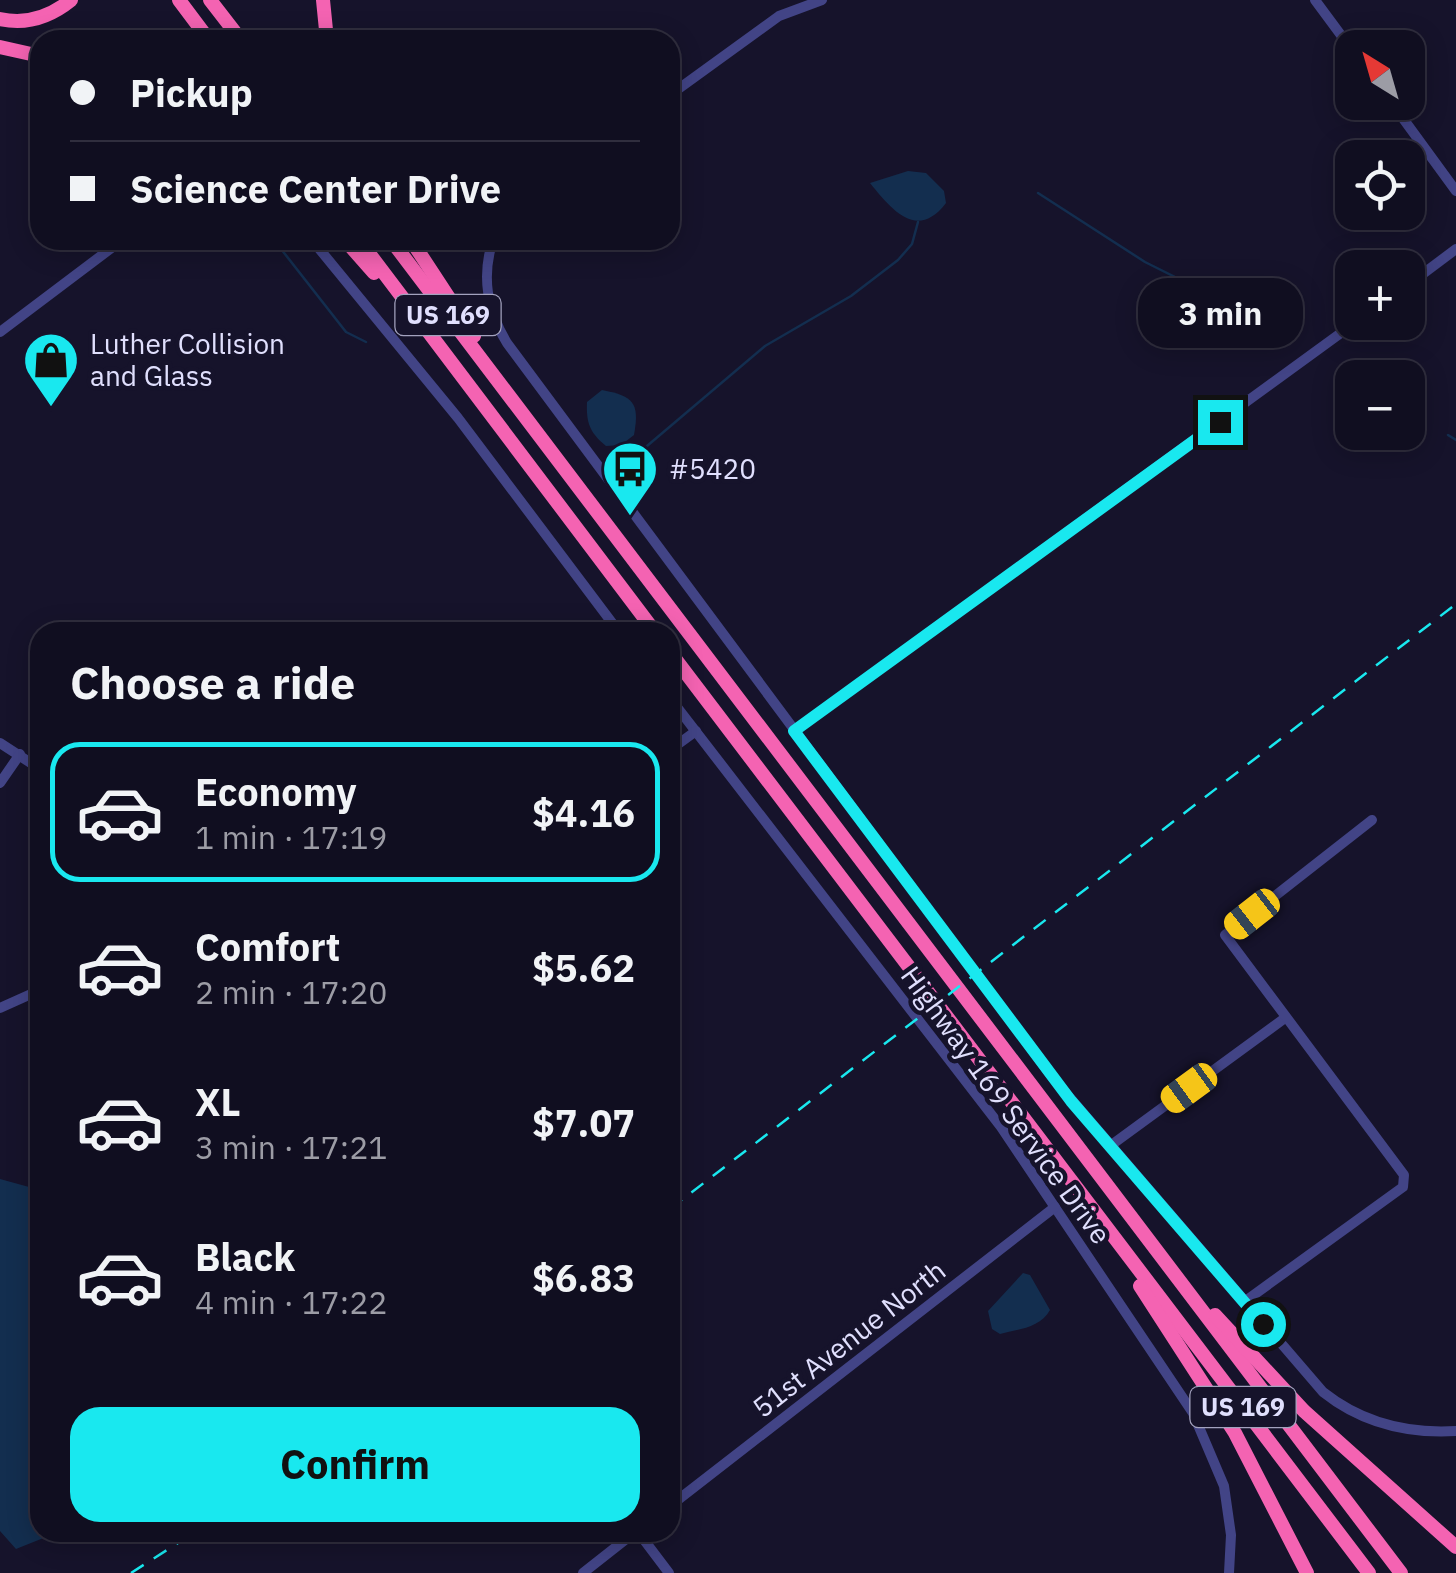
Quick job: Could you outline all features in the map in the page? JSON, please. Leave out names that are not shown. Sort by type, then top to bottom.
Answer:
[{"type":"highway","points":[[0,19],[15,22],[39,18],[71,0]]},
{"type":"highway","points":[[178,0],[200,30]]},
{"type":"highway","points":[[210,0],[232,30]]},
{"type":"highway","points":[[323,0],[326,30]]},
{"type":"highway","points":[[0,47],[30,54]]},
{"type":"highway","points":[[354,250],[459,372]]},
{"type":"highway","name":"US 169","points":[[367,250],[647,622]]},
{"type":"highway","name":"US 169","points":[[399,250],[1401,1573]]},
{"type":"highway","points":[[418,250],[504,389]]},
{"type":"highway","name":"US 169","points":[[680,665],[1369,1573]]},
{"type":"highway","points":[[1117,1241],[1136,1280],[1235,1433],[1307,1573]]},
{"type":"highway","points":[[1158,1253],[1304,1411],[1456,1546]]},
{"type":"street","points":[[680,87],[788,5],[822,0]]},
{"type":"street","points":[[1315,0],[1337,30]]},
{"type":"street","points":[[1404,120],[1456,191]]},
{"type":"street","points":[[0,332],[109,250]]},
{"type":"street","points":[[320,250],[469,433],[611,622]]},
{"type":"street","points":[[491,250],[486,288],[499,331],[1035,1054],[1110,1146],[1313,1382],[1348,1410],[1402,1429],[1456,1431]]},
{"type":"street","points":[[1425,273],[1456,250]]},
{"type":"street","points":[[794,731],[1335,337]]},
{"type":"street","name":"Highway 169 Service Drive","points":[[680,711],[1002,1127],[1193,1413],[1224,1486],[1231,1535],[1229,1573]]},
{"type":"street","points":[[680,743],[696,731]]},
{"type":"street","points":[[0,743],[30,762]]},
{"type":"street","points":[[0,783],[20,754]]},
{"type":"street","points":[[1244,1302],[1405,1181],[1404,1174],[1224,935],[1372,820]]},
{"type":"street","points":[[0,1008],[30,994]]},
{"type":"street","points":[[1110,1146],[1286,1018]]},
{"type":"street","name":"51st Avenue North","points":[[680,1498],[1055,1208]]},
{"type":"street","points":[[583,1573],[624,1542]]},
{"type":"street","points":[[645,1542],[670,1573]]},
{"type":"water","points":[[908,171],[926,173],[944,191],[946,203],[925,220],[905,217],[896,211],[870,183]]},
{"type":"water","points":[[602,390],[627,398],[635,408],[634,435],[621,445],[606,446],[590,427],[587,402]]},
{"type":"water","points":[[0,1179],[30,1187],[30,1542],[34,1542],[16,1549],[0,1531]]},
{"type":"water","points":[[1023,1273],[1030,1275],[1050,1310],[1035,1324],[1000,1334],[992,1329],[988,1311]]},
{"type":"waterway","points":[[1038,193],[1145,262],[1295,337]]},
{"type":"waterway","points":[[634,457],[765,346],[851,296],[898,260],[912,244],[918,222]]},
{"type":"waterway","points":[[282,250],[346,332],[366,342]]},
{"type":"waterway","points":[[1448,435],[1456,440]]},
{"type":"railway","points":[[680,1201],[1456,604]]},
{"type":"railway","points":[[131,1573],[179,1542]]},
{"type":"place","name":"Luther Collision and Glass","points":[[51,409]]},
{"type":"place","name":"#5420","points":[[630,518]]},
{"type":"route","points":[[1220,422],[794,731],[1071,1101],[1263,1324]]}]
